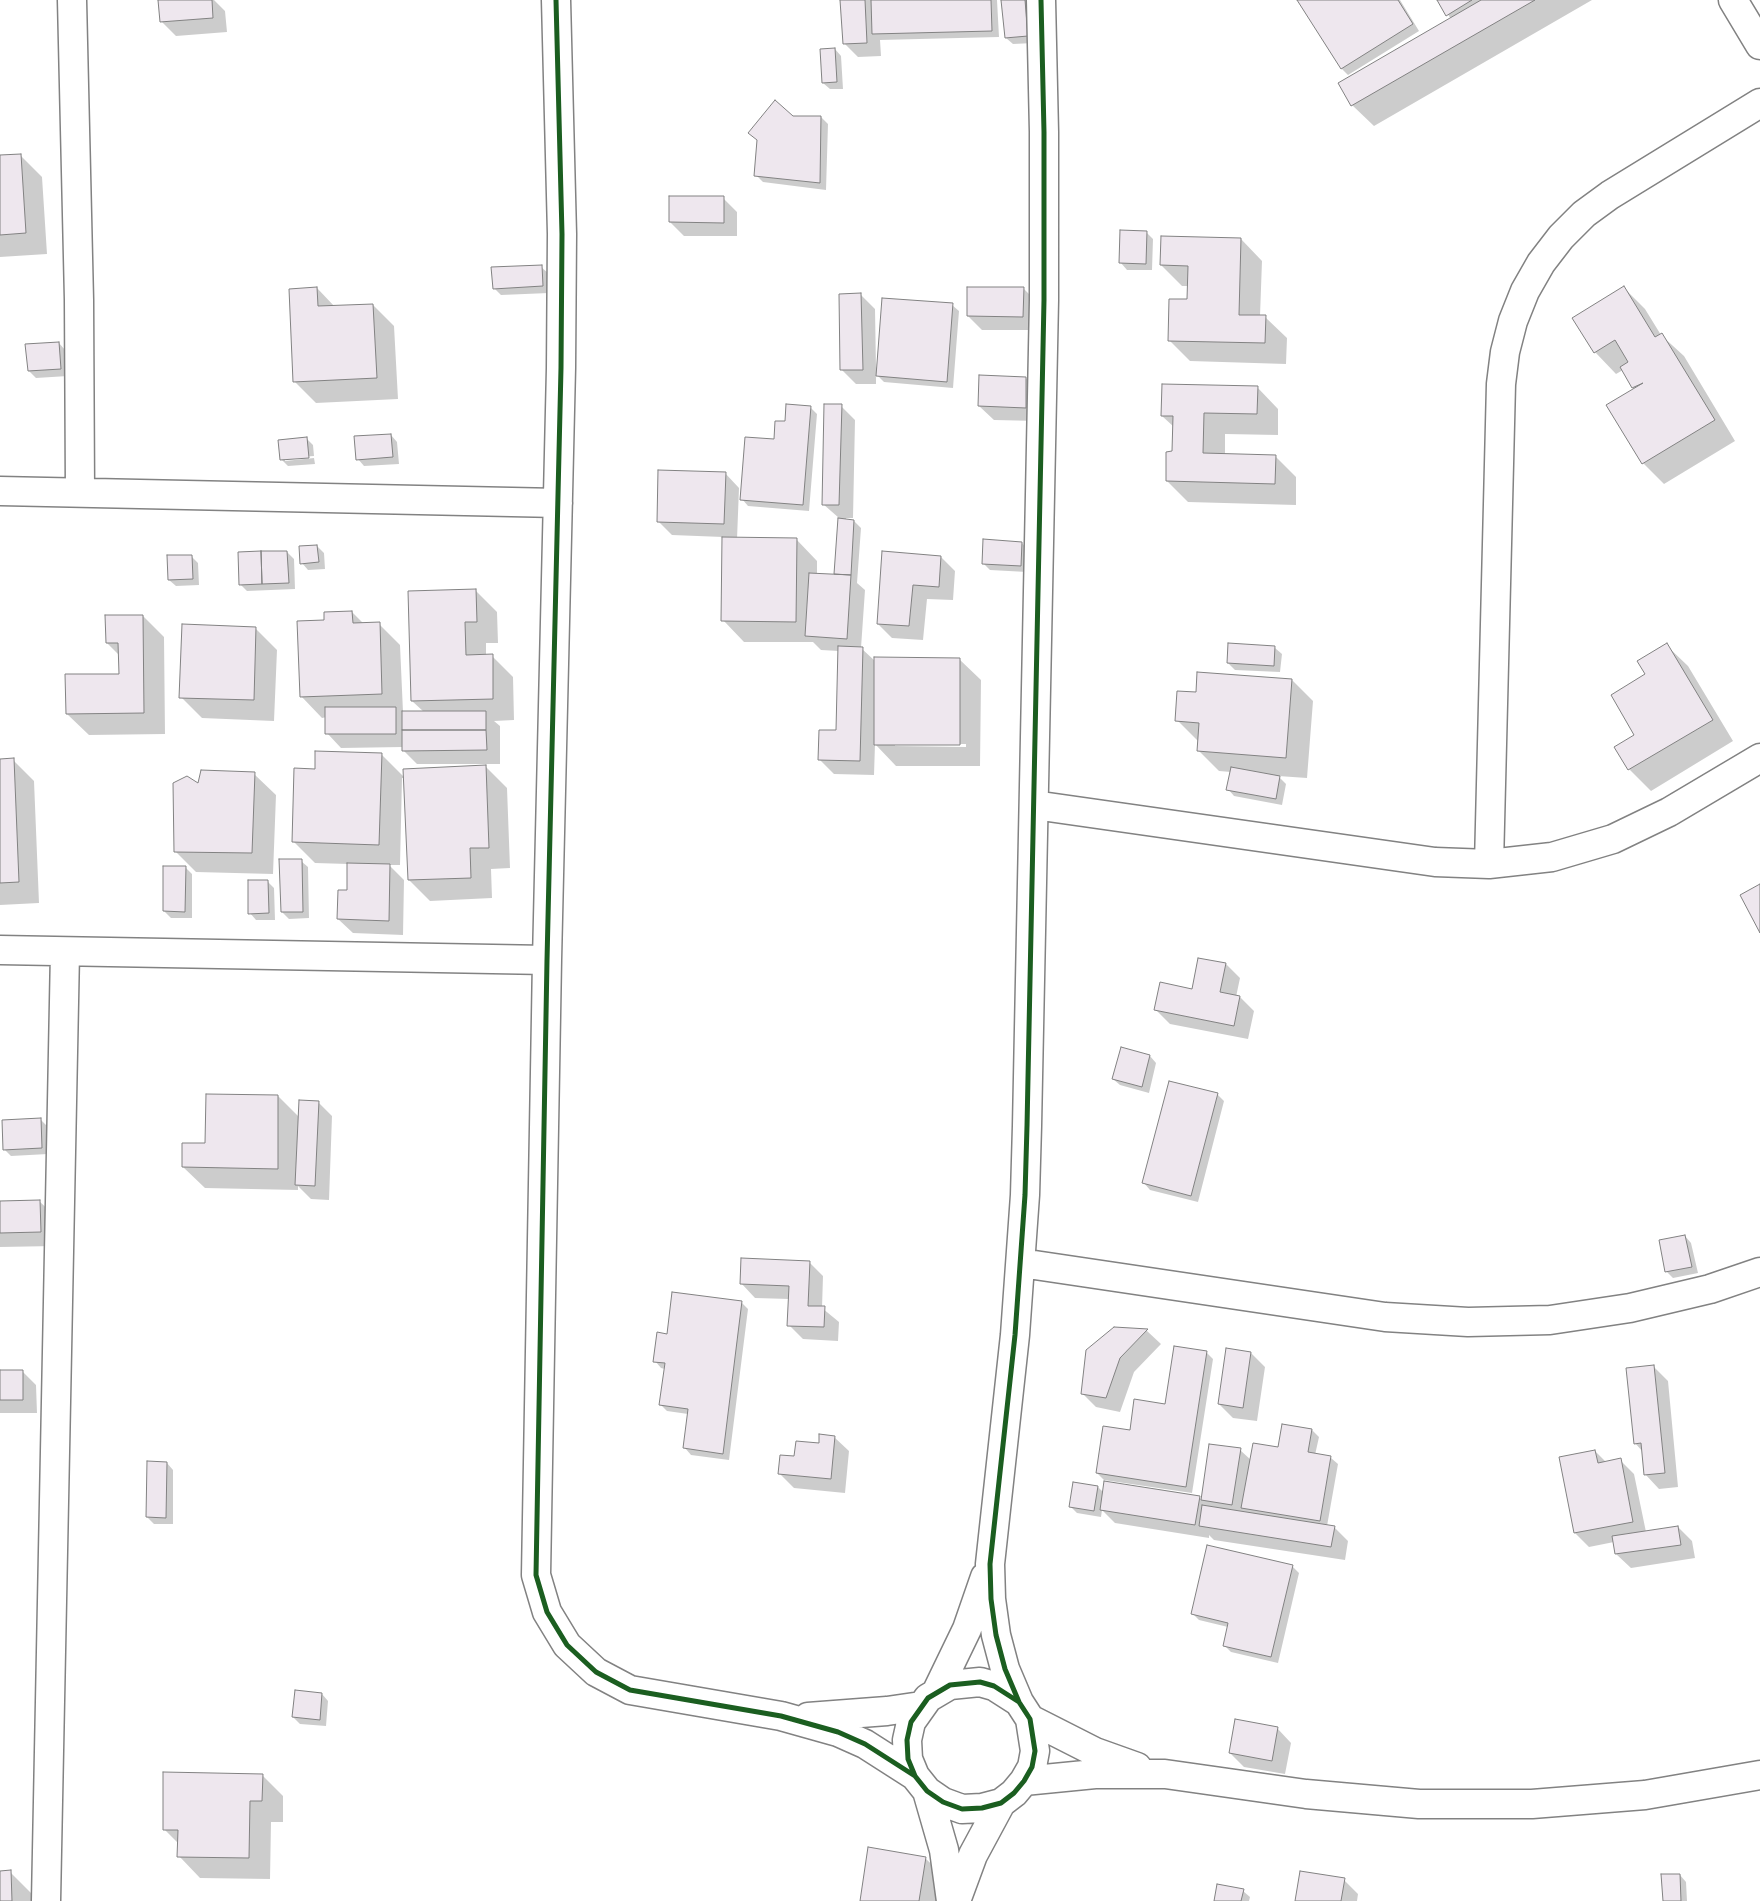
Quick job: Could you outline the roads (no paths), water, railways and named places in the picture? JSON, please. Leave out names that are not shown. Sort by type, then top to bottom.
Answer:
[{"type":"street","points":[[72,0],[80,300],[80,492]]},
{"type":"street","points":[[556,0],[562,234],[536,1576],[547,1612],[567,1645],[596,1672],[630,1690],[781,1716],[838,1732],[865,1744],[921,1783],[943,1802],[962,1808],[982,1808],[1000,1802],[1014,1793],[1024,1782],[1032,1767],[1035,1751],[1025,1710],[1005,1669],[996,1635],[990,1564],[1021,1263],[1027,1126],[1045,216],[1041,0]]},
{"type":"street","points":[[1733,0],[1760,46]]},
{"type":"street","points":[[1489,864],[1501,384],[1505,352],[1513,321],[1525,291],[1542,263],[1561,237],[1584,214],[1610,195],[1760,103]]},
{"type":"street","points":[[0,491],[558,503]]},
{"type":"street","points":[[1034,805],[1435,862],[1489,864],[1552,857],[1613,840],[1669,812],[1760,758]]},
{"type":"street","points":[[0,950],[547,960]]},
{"type":"street","points":[[46,1901],[64,952]]},
{"type":"street","points":[[1021,1263],[1386,1317],[1468,1322],[1550,1320],[1630,1308],[1710,1289],[1760,1272]]},
{"type":"street","points":[[952,1901],[944,1850],[921,1783],[908,1758],[907,1740],[912,1722],[929,1699],[967,1629],[990,1564]]},
{"type":"street","points":[[781,1716],[851,1714],[929,1699],[965,1682],[980,1682],[994,1686],[1025,1710],[1095,1752],[1130,1765],[1165,1774],[1306,1794],[1419,1804],[1532,1804],[1645,1795],[1760,1775]]},
{"type":"street","points":[[1024,1782],[1095,1774],[1165,1774]]},
{"type":"street","points":[[956,1901],[973,1855],[1000,1802]]}]
